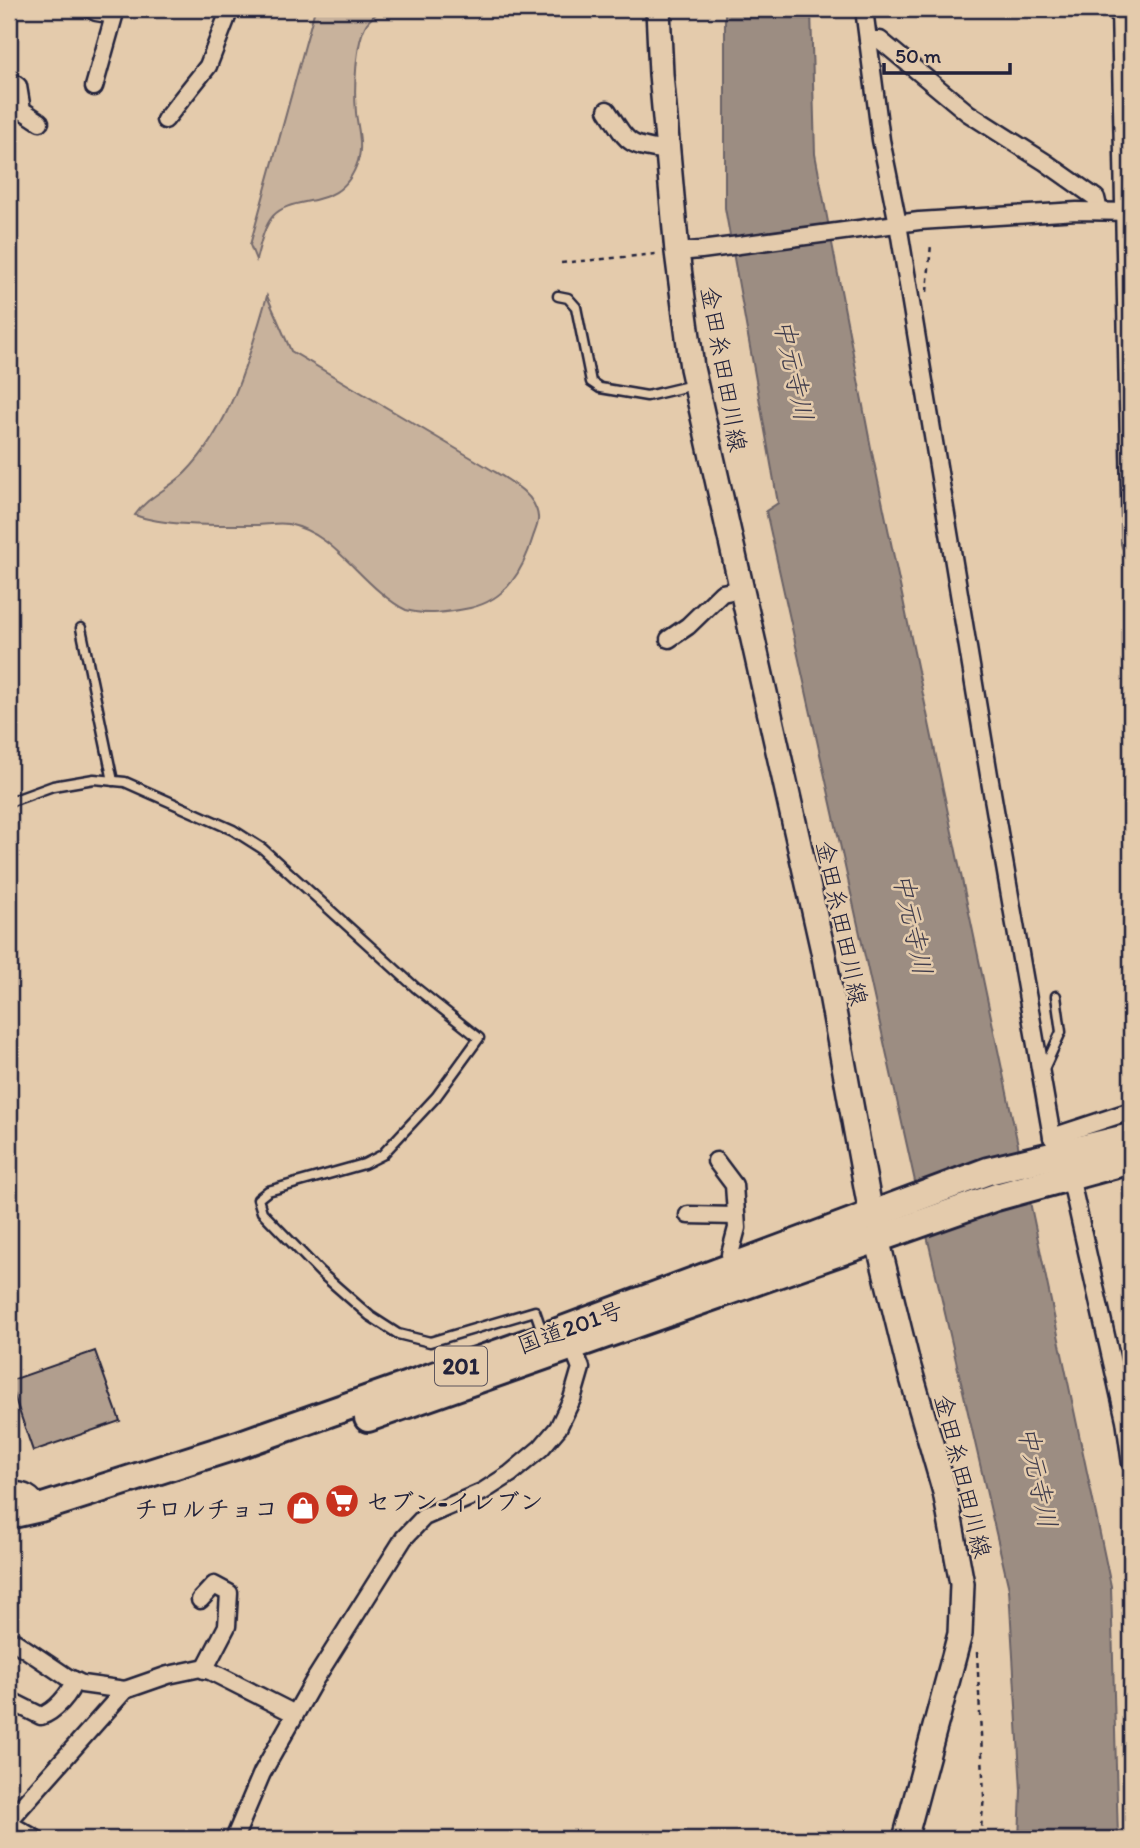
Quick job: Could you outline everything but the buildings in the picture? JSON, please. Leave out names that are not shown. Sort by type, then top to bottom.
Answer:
[{"type":"highway","name":"国道201号","points":[[9,1515],[40,1508],[238,1445],[735,1266],[874,1226],[911,1227],[996,1197],[1057,1162],[1131,1137]]},
{"type":"highway","name":"国道201号","points":[[9,1531],[70,1516],[220,1468],[573,1348],[874,1226],[908,1201],[988,1171],[1057,1162],[1131,1160]]},
{"type":"main road","name":"金田糸田田川線","points":[[658,9],[677,252],[696,384],[823,951],[874,1226],[908,1364],[945,1492],[962,1584],[960,1634],[905,1839]]},
{"type":"street","points":[[91,9],[96,12],[115,12],[94,87]]},
{"type":"street","points":[[165,120],[208,66],[230,9]]},
{"type":"street","points":[[864,9],[891,225],[1057,1162],[1128,1422],[1131,1464]]},
{"type":"street","points":[[1120,9],[1128,212],[1131,544]]},
{"type":"street","points":[[868,40],[880,40],[968,113],[1096,198],[1099,211]]},
{"type":"street","points":[[9,79],[18,86],[22,110],[40,122]]},
{"type":"street","points":[[607,110],[628,142],[645,148],[668,151]]},
{"type":"street","points":[[677,252],[932,220],[1099,211],[1128,212]]},
{"type":"street","points":[[669,639],[688,626],[722,593],[741,589]]},
{"type":"street","points":[[1057,1162],[1131,1111]]},
{"type":"street","points":[[716,1161],[734,1185],[737,1228],[730,1254],[735,1266]]},
{"type":"street","points":[[688,1215],[736,1216]]},
{"type":"street","points":[[234,1839],[262,1773],[295,1714],[404,1538],[424,1517],[482,1492],[510,1474],[541,1448],[558,1428],[572,1399],[580,1368],[573,1348]]},
{"type":"street","points":[[9,1490],[27,1492],[34,1497],[40,1508]]},
{"type":"street","points":[[200,1600],[214,1585],[229,1592],[227,1626],[204,1670]]},
{"type":"street","points":[[9,1640],[82,1684],[125,1690],[168,1675],[204,1670],[295,1714]]},
{"type":"street","points":[[9,1700],[41,1716],[47,1714],[72,1689],[74,1680]]},
{"type":"street","points":[[36,1839],[9,1824],[125,1690]]},
{"type":"lane","points":[[558,296],[568,298],[576,307],[591,382],[600,388],[647,396],[696,384]]},
{"type":"lane","points":[[81,628],[113,780]]},
{"type":"lane","points":[[9,802],[53,786],[94,779],[113,780],[125,782],[233,830],[263,849],[416,988],[479,1038],[436,1097],[382,1155],[365,1164],[268,1191],[258,1199],[261,1212],[320,1272],[370,1316],[398,1334],[430,1342],[535,1311],[544,1337]]},
{"type":"lane","points":[[1041,1073],[1061,1032],[1056,996]]},
{"type":"path","points":[[561,263],[677,252]]},
{"type":"path","points":[[977,1646],[984,1796],[980,1839]]},
{"type":"shaded area","points":[[9,9],[19,9],[14,38],[9,28]]},
{"type":"shaded area","points":[[315,9],[382,9],[367,23],[358,54],[355,92],[360,143],[358,161],[341,189],[282,209],[273,216],[264,232],[256,260],[250,245]]},
{"type":"shaded area","points":[[267,296],[291,351],[503,477],[532,501],[538,522],[524,561],[511,582],[494,598],[470,608],[438,613],[414,612],[389,599],[327,542],[302,528],[280,523],[227,525],[162,522],[135,515],[146,503],[185,473],[215,434],[245,367]]},
{"type":"water","name":"中元寺川","points":[[725,9],[811,9],[815,154],[871,448],[1111,1586],[1118,1839],[1019,1839],[1021,1790],[1009,1589],[928,1240],[766,511],[778,503],[725,208]]},
{"type":"place","name":"セブン-イレブン","points":[[342,1501]]},
{"type":"place","name":"チロルチョコ","points":[[303,1508]]}]
